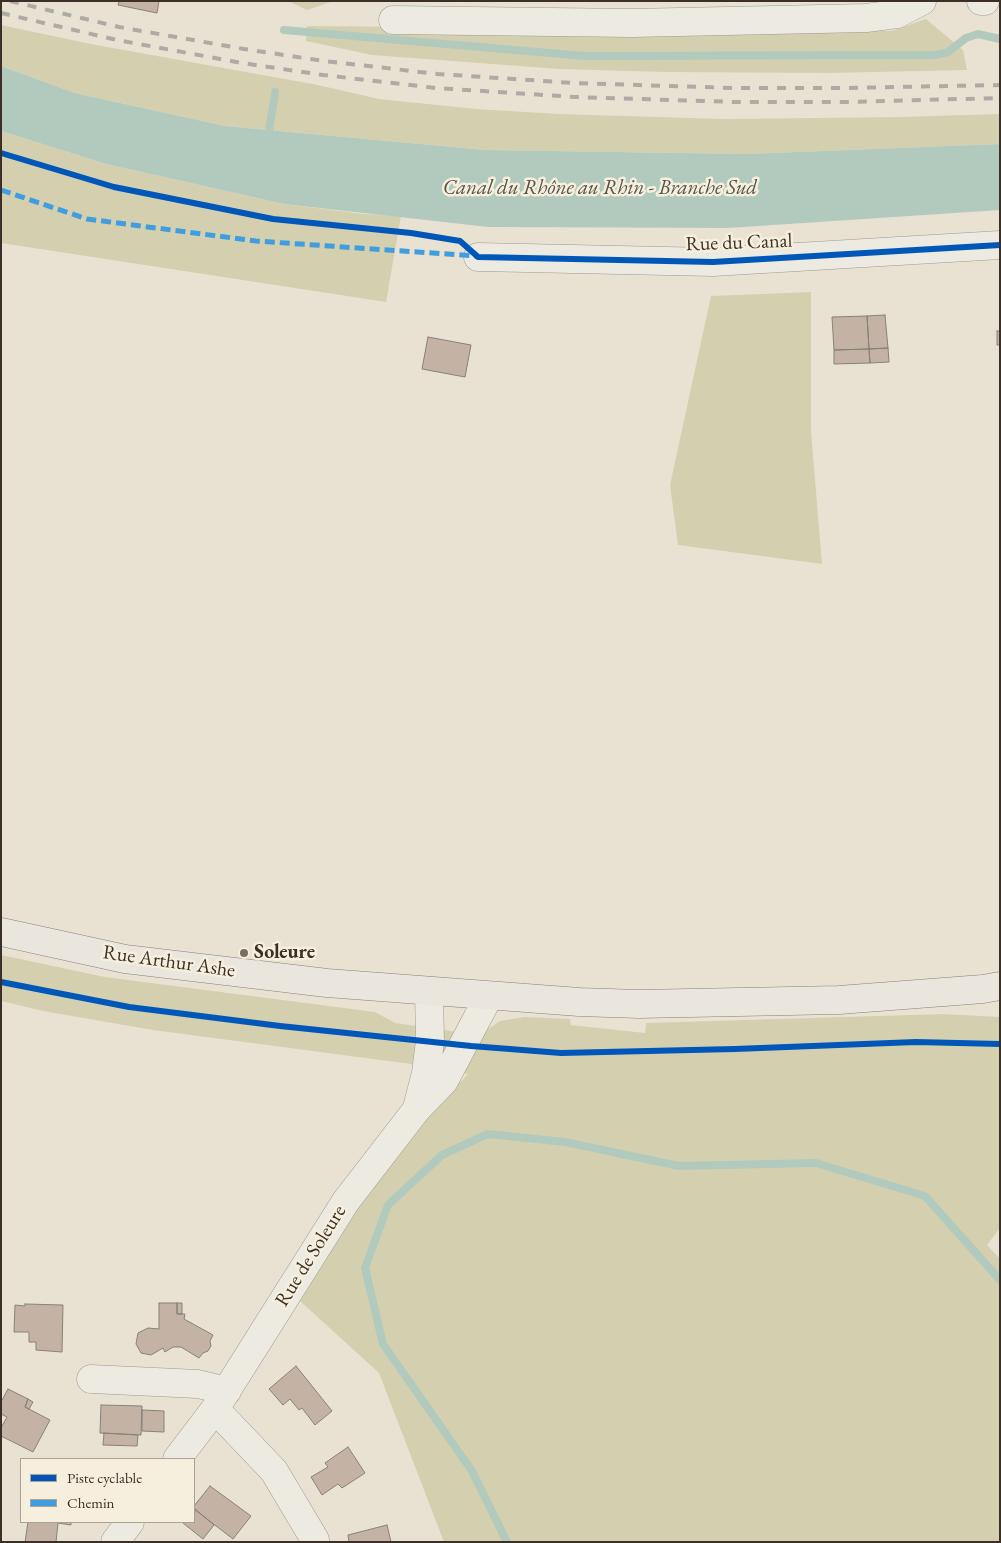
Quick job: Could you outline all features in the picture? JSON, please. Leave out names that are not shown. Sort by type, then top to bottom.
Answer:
[{"type":"main road","name":"Rue Arthur Ashe","points":[[1,932],[125,959],[327,983],[579,1002],[639,1004],[839,1000],[983,989],[1000,986]]},
{"type":"street","points":[[393,20],[632,23],[866,18],[897,14],[922,1]]},
{"type":"street","name":"Rue du Canal","points":[[478,257],[713,262],[1000,245]]},
{"type":"street","name":"Rue de Soleure","points":[[417,1109],[426,1073],[430,1041],[429,991]]},
{"type":"street","name":"Rue de Soleure","points":[[178,1458],[221,1400],[346,1201],[417,1109],[444,1081],[489,996]]},
{"type":"street","points":[[91,1379],[198,1384],[221,1400],[274,1472],[315,1540],[314,1542]]},
{"type":"street","points":[[115,1542],[129,1523]]},
{"type":"shaded area","points":[[288,1],[334,1],[307,10]]},
{"type":"shaded area","points":[[926,19],[963,50],[967,70],[829,73],[559,69],[372,55],[306,41],[307,26],[892,31]]},
{"type":"shaded area","points":[[1,25],[91,44],[318,85],[379,99],[476,109],[559,114],[724,119],[1000,114],[1000,144],[746,154],[486,150],[225,126],[75,93],[1,66]]},
{"type":"shaded area","points":[[1,131],[106,164],[284,204],[365,214],[401,216],[386,302],[1,243]]},
{"type":"shaded area","points":[[811,292],[811,431],[822,564],[678,545],[670,485],[711,296]]},
{"type":"shaded area","points":[[1,955],[105,977],[375,1012],[395,1023],[479,1035],[500,1021],[524,1017],[570,1019],[571,1025],[645,1033],[646,1023],[944,1014],[1000,1017],[1000,1228],[987,1245],[1000,1259],[1000,1542],[444,1542],[379,1373],[300,1301],[388,1157],[468,1074],[411,1064],[153,1030],[43,1011],[1,1001]]},
{"type":"water","name":"Canal du Rhône au Rhin - Branche Sud","points":[[1,66],[75,93],[225,126],[486,150],[746,154],[1000,144],[1000,210],[728,228],[488,227],[284,204],[106,164],[1,131]]},
{"type":"building","points":[[119,1],[159,1],[157,13],[118,5]]},
{"type":"building","points":[[885,315],[888,348],[869,349],[867,316]]},
{"type":"building","points":[[867,316],[869,349],[834,350],[832,317]]},
{"type":"building","points":[[997,331],[1000,331],[1000,345],[997,345]]},
{"type":"building","points":[[428,337],[471,345],[465,377],[422,369]]},
{"type":"building","points":[[888,348],[889,362],[870,363],[869,349]]},
{"type":"building","points":[[869,349],[870,363],[834,364],[834,350]]},
{"type":"building","points":[[159,1303],[177,1303],[177,1314],[185,1314],[184,1319],[213,1335],[208,1351],[199,1358],[181,1347],[173,1347],[165,1352],[163,1348],[151,1355],[141,1353],[136,1344],[138,1333],[148,1328],[159,1329]]},
{"type":"building","points":[[177,1303],[182,1303],[182,1314],[177,1314]]},
{"type":"building","points":[[25,1304],[63,1305],[62,1352],[36,1350],[36,1342],[29,1342],[29,1332],[14,1332],[15,1305],[25,1306]]},
{"type":"building","points":[[296,1366],[332,1411],[315,1425],[302,1408],[299,1410],[290,1399],[283,1405],[269,1389]]},
{"type":"building","points":[[8,1389],[28,1399],[25,1407],[50,1420],[33,1452],[1,1436],[1,1428],[7,1417],[1,1414],[1,1402]]},
{"type":"building","points":[[28,1399],[33,1402],[29,1409],[25,1407]]},
{"type":"building","points":[[101,1405],[142,1406],[141,1435],[100,1433]]},
{"type":"building","points":[[142,1410],[164,1411],[164,1432],[142,1431]]},
{"type":"building","points":[[104,1433],[138,1435],[137,1446],[103,1445]]},
{"type":"building","points":[[348,1447],[365,1473],[342,1488],[338,1484],[322,1495],[311,1477],[328,1467],[325,1463]]},
{"type":"building","points":[[210,1486],[251,1516],[233,1539],[195,1510],[195,1505]]},
{"type":"building","points":[[195,1509],[214,1525],[203,1539],[183,1523],[195,1523]]},
{"type":"building","points":[[28,1523],[58,1523],[56,1542],[25,1542]]},
{"type":"building","points":[[387,1525],[391,1542],[349,1542],[348,1535]]},
{"type":"waterway","points":[[284,30],[584,56],[936,55],[948,52],[966,38],[978,34],[1000,39]]},
{"type":"waterway","points":[[268,139],[275,92]]},
{"type":"waterway","points":[[507,1542],[472,1471],[383,1344],[365,1268],[388,1205],[442,1155],[488,1134],[565,1142],[679,1166],[816,1163],[925,1196],[1000,1280]]},
{"type":"railway","points":[[10,1],[119,27],[244,49],[324,61],[438,74],[574,83],[734,88],[1000,85]]},
{"type":"railway","points":[[1,13],[117,40],[242,63],[323,75],[436,88],[575,97],[735,102],[845,102],[1000,98]]},
{"type":"marked path","points":[[1,190],[87,219],[256,241],[476,256]]},
{"type":"cycle path","points":[[1,153],[114,187],[273,219],[411,233],[460,241],[478,257],[713,262],[1000,245]]},
{"type":"cycle path","points":[[1,982],[129,1007],[280,1026],[471,1046],[561,1053],[916,1042],[1000,1044]]},
{"type":"place","name":"Soleure","points":[[244,953]]}]
